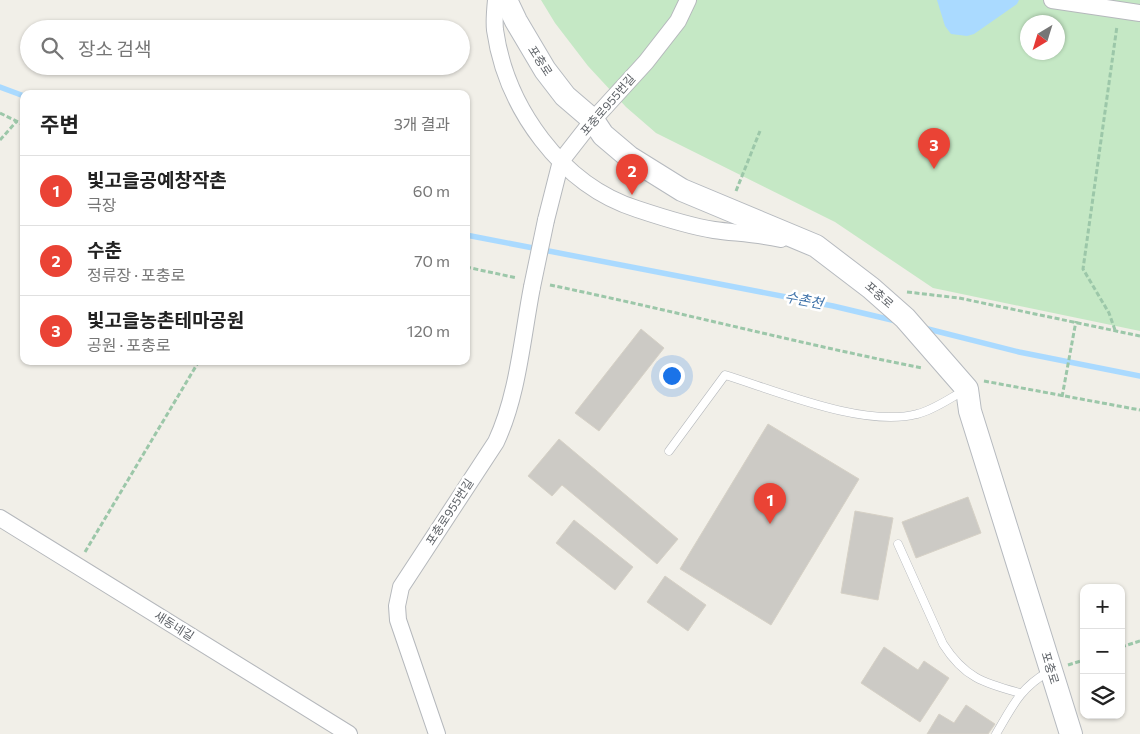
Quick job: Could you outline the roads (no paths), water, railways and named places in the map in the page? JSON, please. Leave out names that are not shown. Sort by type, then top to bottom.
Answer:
[{"type":"main road","name":"포충로","points":[[506,0],[545,70],[565,96],[594,120],[603,136],[629,157],[682,190],[816,246],[870,287],[905,318],[956,377],[970,411],[1071,734]]},
{"type":"street","points":[[496,0],[495,30],[506,74],[524,115],[550,150],[603,195],[635,209],[711,229],[769,236],[816,246]]},
{"type":"street","name":"포충로955번길","points":[[437,734],[398,620],[401,587],[496,442],[504,424],[510,404],[546,220],[561,161],[594,120],[646,62],[678,21],[688,0]]},
{"type":"street","points":[[1052,0],[1140,13]]},
{"type":"street","name":"새동네길","points":[[2,523],[77,565],[349,734]]},
{"type":"lane","points":[[669,451],[725,375],[846,412],[892,417],[918,414],[956,377]]},
{"type":"lane","points":[[898,544],[943,644],[951,656],[963,670],[979,680],[1020,693]]},
{"type":"lane","points":[[996,734],[1020,693],[1034,680],[1051,671]]},
{"type":"water","points":[[937,0],[1019,0],[1017,4],[974,34],[967,36],[951,34],[945,26]]},
{"type":"waterway","name":"수촌천","points":[[0,87],[20,94]]},
{"type":"waterway","name":"수촌천","points":[[470,236],[833,306],[896,321]]},
{"type":"waterway","name":"수촌천","points":[[924,328],[1019,352],[1140,376]]},
{"type":"place","name":"빛고을농촌테마공원","points":[[934,169]]},
{"type":"place","name":"수춘","points":[[632,195]]},
{"type":"place","name":"빛고을공예창작촌","points":[[770,524]]}]
